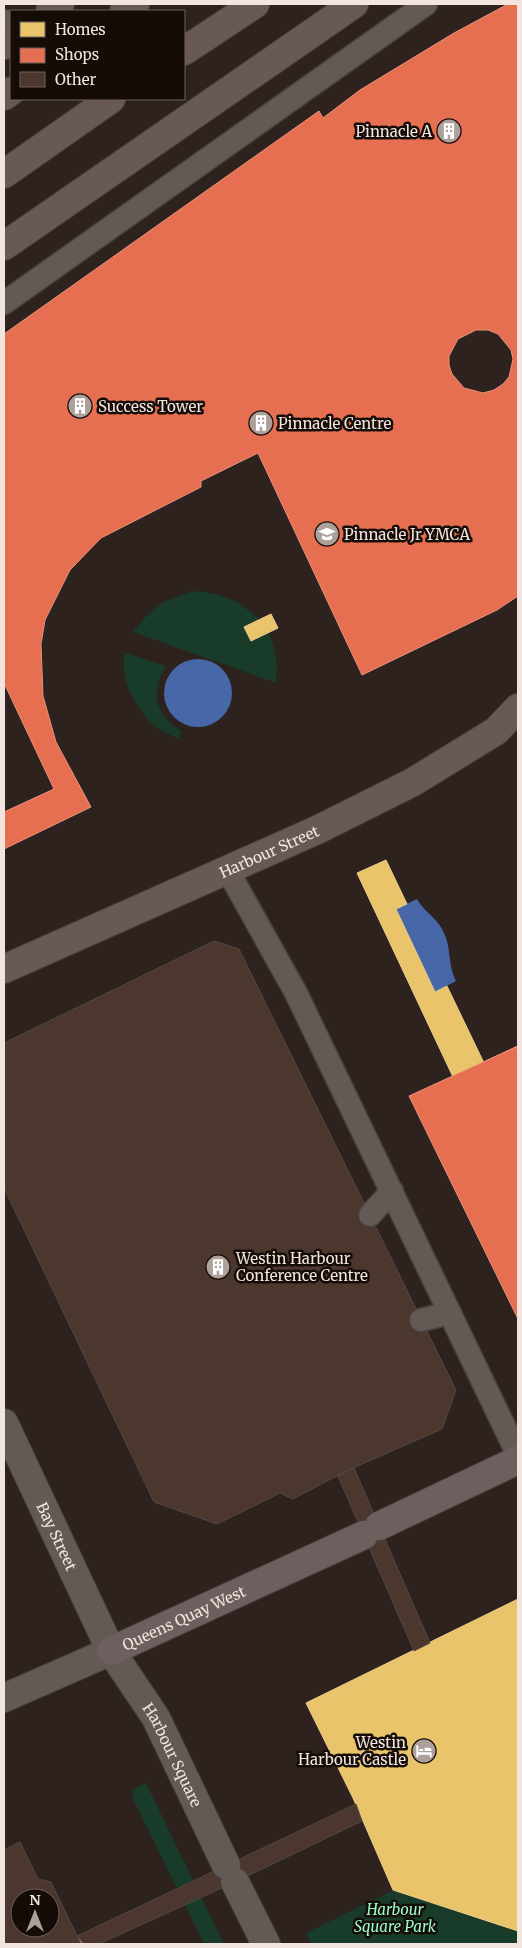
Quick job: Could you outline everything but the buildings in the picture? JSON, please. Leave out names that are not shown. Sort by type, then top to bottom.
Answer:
[{"type":"highway","points":[[185,50],[254,4]]},
{"type":"highway","points":[[4,246],[354,4]]},
{"type":"highway","points":[[4,174],[110,100]]},
{"type":"highway","name":"Harbour Street","points":[[4,968],[317,830],[382,798],[413,782],[507,724],[518,708]]},
{"type":"main road","name":"Bay Street","points":[[4,1423],[111,1650]]},
{"type":"main road","name":"Queens Quay West","points":[[4,1698],[372,1531],[518,1460]]},
{"type":"main road","name":"Harbour Square","points":[[111,1650],[156,1718],[266,1944]]},
{"type":"lane","points":[[4,303],[426,4]]},
{"type":"lane","points":[[4,21],[10,36]]},
{"type":"lane","points":[[227,869],[296,993],[518,1455]]},
{"type":"lane","points":[[370,1215],[392,1191]]},
{"type":"lane","points":[[421,1320],[450,1313]]},
{"type":"green space","points":[[193,591],[222,596],[237,602],[260,620],[245,627],[251,641],[268,632],[276,657],[276,683],[133,632],[152,610],[166,601]]},
{"type":"green space","points":[[125,653],[166,666],[158,685],[158,702],[165,718],[181,731],[179,739],[155,726],[141,711],[131,693],[124,673]]},
{"type":"green space","points":[[146,1783],[224,1944],[204,1944],[134,1801],[132,1790]]},
{"type":"green space","name":"Harbour Square Park","points":[[393,1890],[518,1931],[518,1944],[311,1944],[306,1933]]},
{"type":"water","points":[[191,659],[205,659],[217,664],[227,674],[232,686],[232,700],[227,712],[217,722],[205,727],[191,727],[179,722],[169,712],[164,700],[164,686],[169,674],[179,664]]},
{"type":"water","points":[[417,899],[445,935],[451,968],[456,981],[435,992],[396,909]]},
{"type":"place","name":"Pinnacle A","points":[[449,131]]},
{"type":"place","name":"Success Tower","points":[[80,406]]},
{"type":"place","name":"Pinnacle Centre","points":[[261,423]]},
{"type":"place","name":"Pinnacle Jr YMCA","points":[[327,534]]},
{"type":"place","name":"Westin Harbour Conference Centre","points":[[218,1267]]},
{"type":"place","name":"Westin Harbour Castle","points":[[424,1751]]}]
